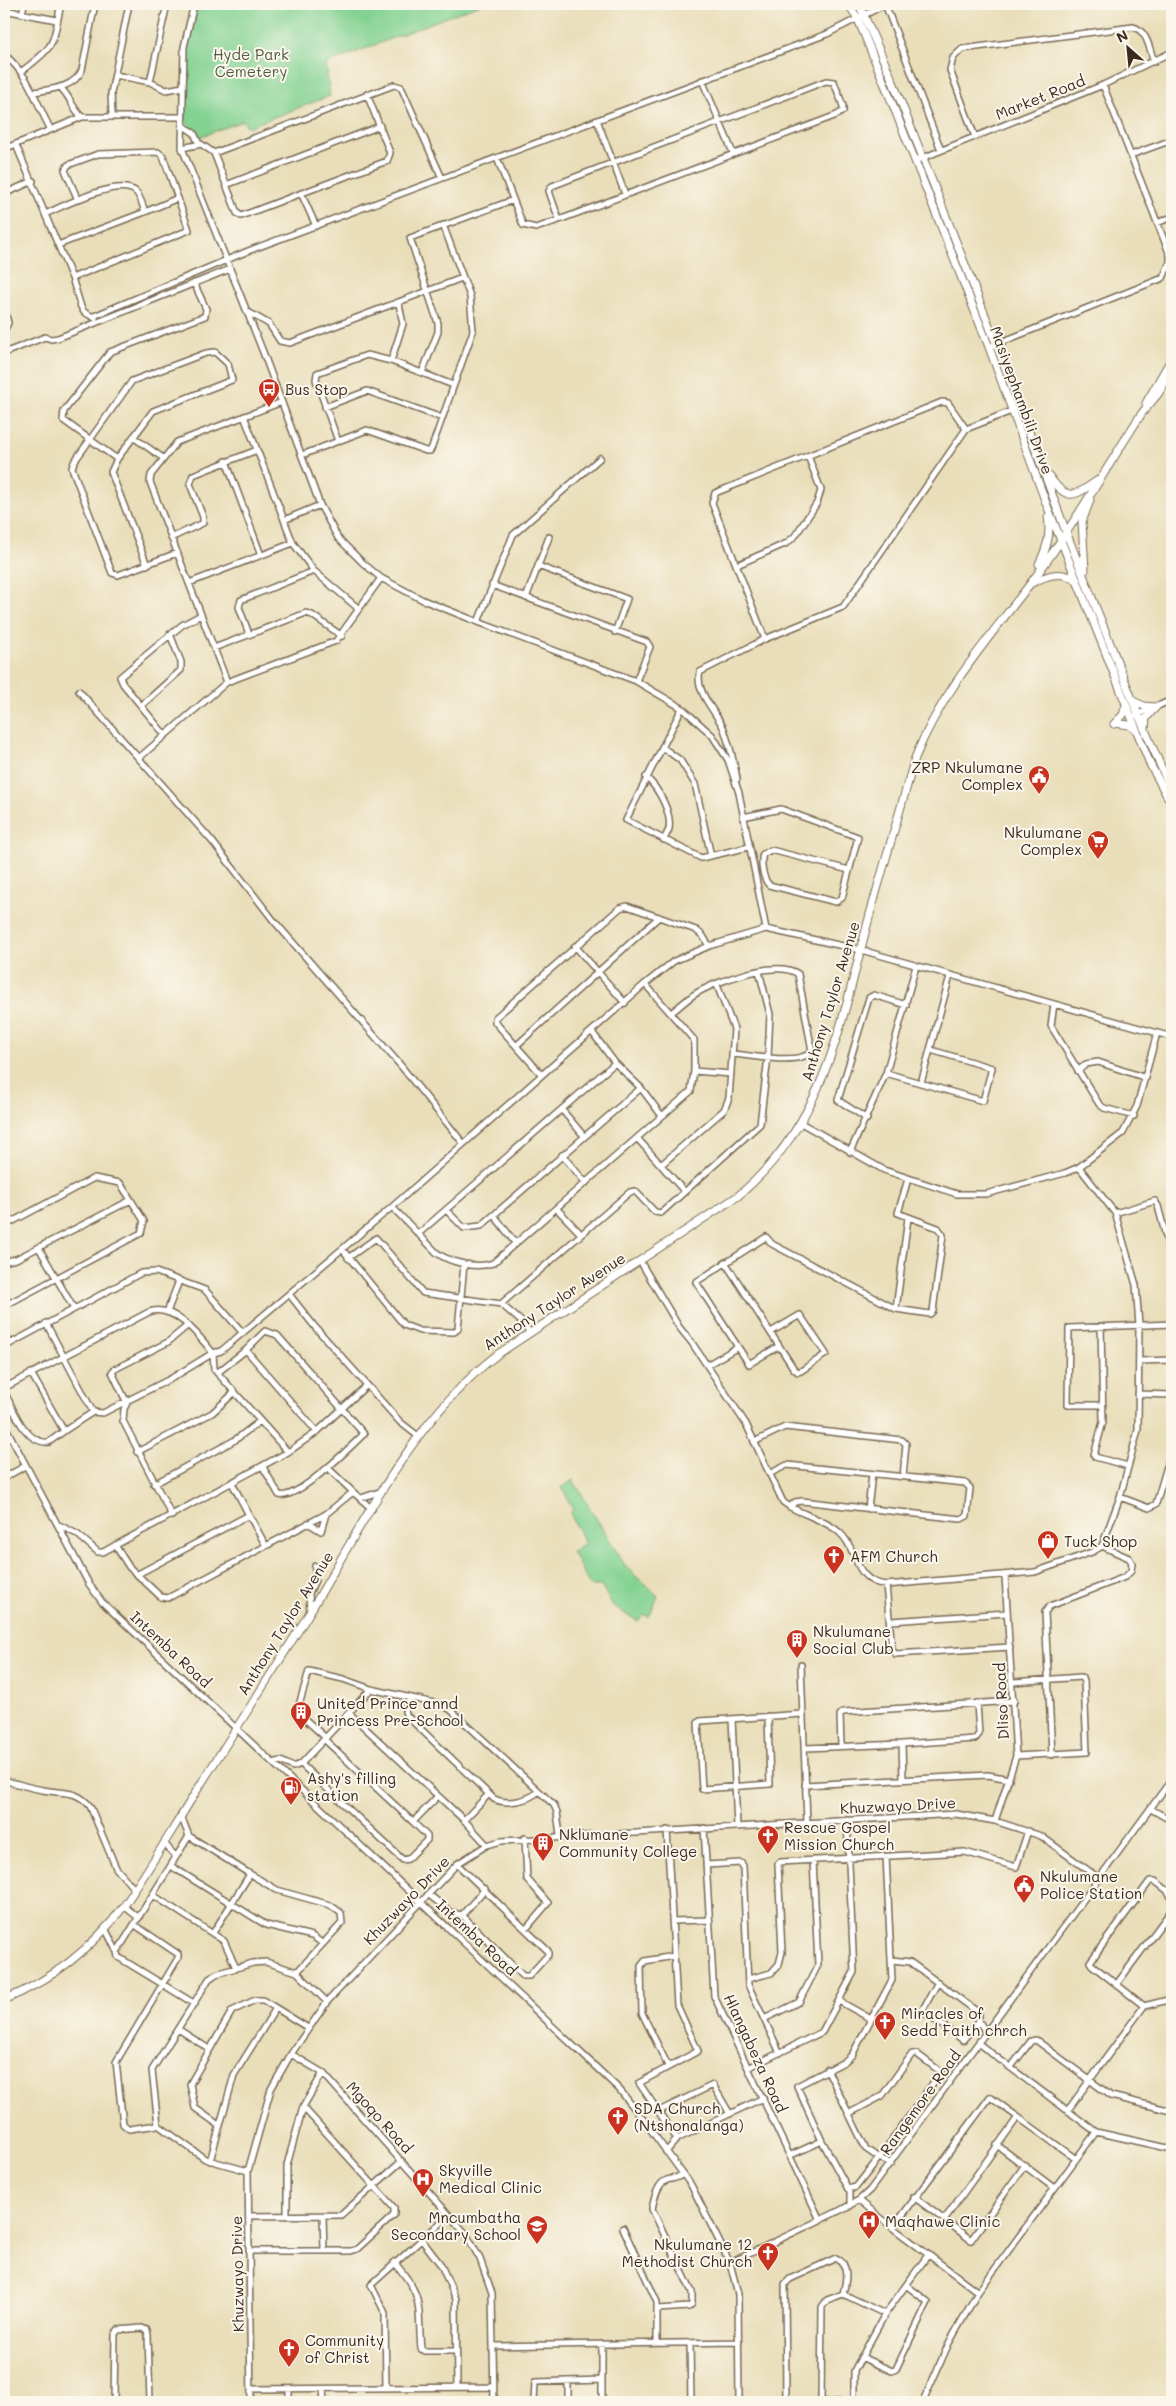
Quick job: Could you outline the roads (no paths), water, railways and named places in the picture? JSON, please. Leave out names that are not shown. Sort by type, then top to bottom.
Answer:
[{"type":"main road","name":"Masiyephambili Drive","points":[[848,4],[857,17],[989,347],[1046,503],[1130,703]]},
{"type":"main road","name":"Masiyephambili Drive","points":[[859,4],[865,14],[996,344],[1066,532],[1086,579],[1134,716],[1172,792]]},
{"type":"main road","points":[[1142,413],[1152,390],[1172,358]]},
{"type":"main road","points":[[1086,579],[1082,551],[1082,522],[1095,488],[1142,413],[1158,394],[1172,371]]},
{"type":"main road","points":[[1042,466],[1059,491],[1064,494],[1077,494],[1100,478]]},
{"type":"main road","points":[[1029,584],[1095,488]]},
{"type":"main road","points":[[1029,584],[1048,544],[1050,526],[1046,503]]},
{"type":"main road","points":[[1029,584],[1057,573],[1078,580]]},
{"type":"main road","name":"Anthony Taylor Avenue","points":[[4,2000],[52,1976],[88,1948],[106,1930],[124,1906],[310,1610],[382,1491],[418,1436],[443,1404],[479,1369],[530,1333],[719,1209],[757,1180],[778,1157],[801,1123],[824,1076],[913,767],[923,739],[936,712],[1029,584]]},
{"type":"main road","points":[[1130,703],[1156,706],[1146,718],[1141,731],[1128,725],[1114,724],[1123,715],[1130,703]]},
{"type":"main road","name":"Masiyephambili Drive","points":[[1141,731],[1157,780],[1172,806]]},
{"type":"street","points":[[22,14],[24,4]]},
{"type":"street","points":[[22,71],[50,48],[54,41],[60,4]]},
{"type":"street","points":[[34,92],[60,87],[77,79],[80,74],[95,4]]},
{"type":"street","points":[[112,116],[112,93],[129,4]]},
{"type":"street","points":[[150,82],[167,4]]},
{"type":"street","points":[[194,4],[184,48],[182,148],[282,402],[320,505],[342,543],[381,578],[423,600],[636,682],[682,708],[712,735],[728,760],[738,793],[766,929]]},
{"type":"street","points":[[4,353],[45,337],[51,339],[58,338],[95,319],[226,260],[827,34],[885,4],[941,150]]},
{"type":"street","points":[[4,10],[57,20]]},
{"type":"street","points":[[975,137],[950,70],[953,58],[962,49],[1134,27],[1140,28],[1144,34],[1154,62]]},
{"type":"street","name":"Market Road","points":[[915,161],[1103,85],[1172,52]]},
{"type":"street","points":[[4,54],[22,71],[34,92],[39,107],[51,130]]},
{"type":"street","points":[[115,75],[150,82],[166,90],[183,87]]},
{"type":"street","points":[[702,80],[732,153]]},
{"type":"street","points":[[497,158],[523,226],[536,228],[559,220],[842,111],[843,106],[834,82],[826,80],[613,161],[549,188],[559,220]]},
{"type":"street","points":[[214,153],[387,86],[394,85],[401,87],[442,178]]},
{"type":"street","points":[[989,347],[1163,278],[1170,262],[1170,256],[1103,85]]},
{"type":"street","points":[[60,87],[68,94],[73,107],[82,117]]},
{"type":"street","points":[[182,126],[194,133],[199,144],[214,153],[237,213],[242,216],[387,161],[390,153],[367,94]]},
{"type":"street","points":[[4,149],[82,117],[182,117]]},
{"type":"street","points":[[596,120],[625,194]]},
{"type":"street","points":[[226,185],[380,126]]},
{"type":"street","points":[[1131,154],[1172,140]]},
{"type":"street","points":[[182,148],[199,144]]},
{"type":"street","points":[[16,145],[33,181],[72,278],[81,307],[95,319]]},
{"type":"street","points":[[72,278],[189,230],[161,153],[98,154],[65,167],[78,200]]},
{"type":"street","points":[[4,194],[33,181]]},
{"type":"street","points":[[45,214],[106,188],[136,192],[145,212]]},
{"type":"street","points":[[301,193],[316,226]]},
{"type":"street","points":[[58,245],[178,198]]},
{"type":"street","points":[[422,372],[438,332],[438,323],[410,238],[512,200]]},
{"type":"street","points":[[1157,223],[1172,216]]},
{"type":"street","points":[[302,455],[367,430],[430,451],[473,331],[470,296],[443,225]]},
{"type":"street","points":[[95,319],[230,270]]},
{"type":"street","points":[[247,312],[269,324],[280,341],[286,344],[399,304],[462,278]]},
{"type":"street","points":[[117,459],[63,420],[64,411],[110,352],[205,316],[206,309],[194,283]]},
{"type":"street","points":[[391,361],[403,324],[399,304]]},
{"type":"street","points":[[4,306],[8,324],[4,331]]},
{"type":"street","points":[[147,565],[111,472],[117,459],[153,411],[229,382],[233,377],[224,359],[211,352],[132,381],[74,462],[73,474],[111,571],[118,576],[147,565],[177,553]]},
{"type":"street","points":[[338,441],[316,380],[317,373],[367,355],[391,361],[453,385]]},
{"type":"street","points":[[325,406],[366,391],[442,418]]},
{"type":"street","points":[[227,682],[150,482],[151,475],[177,442],[282,402]]},
{"type":"street","points":[[765,639],[712,503],[715,493],[942,402],[948,403],[954,408],[966,429]]},
{"type":"street","points":[[738,793],[734,756],[722,726],[708,705],[698,678],[704,669],[765,639],[843,607],[966,429],[1020,408]]},
{"type":"street","points":[[244,416],[293,543],[314,571],[359,609]]},
{"type":"street","points":[[133,437],[163,458]]},
{"type":"street","points":[[171,538],[196,528],[203,523],[203,517],[190,484],[193,476],[257,450]]},
{"type":"street","points":[[737,564],[787,543],[795,536],[817,503],[821,490],[808,456]]},
{"type":"street","points":[[478,622],[516,532],[600,458]]},
{"type":"street","points":[[226,461],[261,555]]},
{"type":"street","points":[[284,520],[320,505]]},
{"type":"street","points":[[526,598],[549,537]]},
{"type":"street","points":[[188,583],[293,543]]},
{"type":"street","points":[[538,566],[627,599],[616,632]]},
{"type":"street","points":[[249,634],[239,607],[241,600],[314,571]]},
{"type":"street","points":[[140,757],[227,682],[332,644],[342,636],[381,578]]},
{"type":"street","points":[[492,585],[650,644],[636,682]]},
{"type":"street","points":[[214,648],[306,613],[312,615],[342,636]]},
{"type":"street","points":[[165,735],[123,684],[120,677],[170,634],[187,621],[201,615]]},
{"type":"street","points":[[141,706],[181,670],[181,662],[170,634]]},
{"type":"street","points":[[79,691],[140,757],[212,841],[274,921],[401,1066],[463,1143]]},
{"type":"street","points":[[1134,716],[1172,700]]},
{"type":"street","points":[[682,708],[626,820],[701,858],[749,847]]},
{"type":"street","points":[[662,747],[680,760],[695,784],[711,856]]},
{"type":"street","points":[[646,777],[656,786],[663,799],[669,828],[664,840]]},
{"type":"street","points":[[743,817],[781,809],[856,835],[858,841],[842,898],[836,902],[769,885],[766,881],[761,858],[762,854],[771,850],[849,870]]},
{"type":"street","points":[[542,1075],[495,1022],[495,1018],[575,946],[623,906],[696,930],[703,936],[709,946]]},
{"type":"street","points":[[517,1045],[659,917]]},
{"type":"street","points":[[288,1452],[217,1373],[213,1367],[214,1353],[187,1326],[167,1312],[149,1312],[4,1389],[30,1436],[46,1443],[93,1412],[103,1413],[172,1378],[214,1353],[221,1351],[392,1207],[645,984],[674,961],[709,946],[766,929],[861,950],[1172,1038]]},
{"type":"street","points":[[575,946],[624,1003]]},
{"type":"street","points":[[850,1152],[867,1119],[886,1073],[916,966]]},
{"type":"street","points":[[671,1013],[696,993],[759,971],[781,968],[798,974],[812,1051],[809,1055],[784,1059],[732,1054]]},
{"type":"street","points":[[502,1304],[632,1191],[635,1190],[658,1214],[757,1128],[760,1124],[768,1057],[770,1014],[759,971]]},
{"type":"street","points":[[921,1083],[950,976]]},
{"type":"street","points":[[392,1207],[445,1259],[464,1264],[488,1265],[516,1244],[691,1091],[694,1071],[694,1040],[645,984]]},
{"type":"street","points":[[661,1166],[724,1110],[729,1098],[734,1029],[717,985]]},
{"type":"street","points":[[867,1119],[838,1100],[869,998],[874,995],[906,1004]]},
{"type":"street","points":[[1054,1004],[1051,1026],[1101,1107],[1134,1116]]},
{"type":"street","points":[[592,1032],[615,1063],[641,1088],[662,1116]]},
{"type":"street","points":[[801,1123],[884,1170],[957,1194],[986,1194],[1065,1173],[1079,1167],[1123,1134],[1134,1116],[1158,1033]]},
{"type":"street","points":[[886,1073],[979,1101],[985,1098],[992,1068],[931,1050]]},
{"type":"street","points":[[1078,1071],[1086,1064],[1098,1062],[1146,1078]]},
{"type":"street","points":[[418,1234],[615,1063]]},
{"type":"street","points":[[694,1071],[731,1074]]},
{"type":"street","points":[[446,1210],[464,1228],[481,1226],[641,1088]]},
{"type":"street","points":[[562,1110],[584,1136]]},
{"type":"street","points":[[637,1138],[684,1191]]},
{"type":"street","points":[[562,1155],[586,1183]]},
{"type":"street","points":[[640,1261],[679,1327],[746,1424],[783,1502],[790,1508],[838,1531],[868,1578],[878,1584],[886,1585],[1005,1576],[1041,1570],[1092,1552],[1102,1546],[1120,1498],[1138,1430],[1139,1325],[1136,1285],[1115,1213],[1079,1167]]},
{"type":"street","points":[[4,1226],[94,1178],[120,1183],[144,1221],[141,1233],[4,1306]]},
{"type":"street","points":[[779,1346],[750,1364],[696,1282],[766,1237],[772,1244],[896,1309],[926,1315],[933,1311],[943,1235],[938,1228],[900,1215],[898,1209],[908,1179]]},
{"type":"street","points":[[4,1259],[13,1261],[130,1200]]},
{"type":"street","points":[[1115,1213],[1155,1201],[1172,1260]]},
{"type":"street","points":[[557,1208],[581,1234]]},
{"type":"street","points":[[494,1215],[516,1244]]},
{"type":"street","points":[[896,1309],[908,1218]]},
{"type":"street","points":[[367,1228],[423,1293],[502,1304],[524,1322],[530,1333]]},
{"type":"street","points":[[348,1258],[376,1238]]},
{"type":"street","points":[[39,1248],[74,1309]]},
{"type":"street","points":[[342,1249],[409,1328],[420,1331],[456,1331],[459,1327],[464,1264]]},
{"type":"street","points":[[725,1262],[770,1332],[779,1346],[798,1372],[826,1354],[800,1314],[770,1332]]},
{"type":"street","points":[[4,1348],[46,1323],[140,1273],[156,1272],[207,1291],[243,1333]]},
{"type":"street","points":[[167,1312],[179,1281]]},
{"type":"street","points":[[289,1294],[319,1332],[400,1422],[418,1436]]},
{"type":"street","points":[[46,1323],[93,1412]]},
{"type":"street","points":[[254,1324],[277,1335],[364,1434],[328,1468],[301,1488],[282,1496],[276,1491],[263,1467]]},
{"type":"street","points":[[1102,1405],[1071,1406],[1066,1402],[1067,1331],[1073,1326],[1172,1324]]},
{"type":"street","points":[[172,1516],[122,1421],[126,1401],[112,1375],[113,1370],[168,1342],[187,1326]]},
{"type":"street","points":[[1101,1326],[1103,1422],[1094,1455],[1128,1466]]},
{"type":"street","points":[[217,1373],[246,1350],[265,1330]]},
{"type":"street","points":[[4,1332],[10,1344]]},
{"type":"street","points":[[707,1365],[738,1347]]},
{"type":"street","points":[[246,1350],[316,1432]]},
{"type":"street","points":[[1139,1361],[1172,1360]]},
{"type":"street","points":[[32,1373],[64,1431]]},
{"type":"street","points":[[56,1524],[77,1534],[98,1552],[115,1545],[288,1452],[316,1432],[368,1385]]},
{"type":"street","points":[[137,1452],[212,1413],[235,1392]]},
{"type":"street","points":[[1138,1394],[1172,1395]]},
{"type":"street","points":[[154,1484],[235,1440],[260,1421]]},
{"type":"street","name":"Intemba Road","points":[[4,1424],[89,1584],[102,1602],[237,1727],[619,2089],[683,2174],[691,2185],[730,2263],[738,2294],[739,2402]]},
{"type":"street","points":[[754,1442],[785,1427],[902,1440],[906,1444],[903,1477]]},
{"type":"street","points":[[1120,1498],[1150,1508],[1153,1507],[1156,1504],[1172,1449]]},
{"type":"street","points":[[769,1474],[787,1465],[969,1485],[967,1516],[961,1519],[802,1501],[795,1502],[790,1508]]},
{"type":"street","points":[[4,1478],[25,1466]]},
{"type":"street","points":[[328,1468],[372,1509]]},
{"type":"street","points":[[868,1509],[872,1474]]},
{"type":"street","points":[[232,1483],[266,1546]]},
{"type":"street","points":[[362,1498],[382,1491]]},
{"type":"street","points":[[115,1545],[124,1561],[161,1597],[166,1598],[326,1514],[353,1492]]},
{"type":"street","points":[[138,1574],[249,1514]]},
{"type":"street","points":[[308,1524],[321,1531],[326,1514]]},
{"type":"street","points":[[1052,1755],[1045,1614],[1048,1608],[1126,1577],[1132,1563],[1129,1558],[1102,1546]]},
{"type":"street","points":[[315,1566],[315,1580],[319,1595]]},
{"type":"street","name":"Dliso Road","points":[[996,1821],[1016,1756],[1013,1682],[1005,1576]]},
{"type":"street","points":[[310,1610],[309,1593],[315,1580]]},
{"type":"street","points":[[886,1585],[891,1621],[892,1649],[898,1655],[1010,1647]]},
{"type":"street","points":[[891,1621],[1007,1613]]},
{"type":"street","points":[[801,1665],[807,1822]]},
{"type":"street","points":[[301,1764],[403,1860],[408,1859],[427,1840],[427,1836],[297,1712],[309,1671],[343,1679],[372,1689],[443,1705],[451,1710],[556,1809],[560,1836]]},
{"type":"street","points":[[1013,1682],[1078,1676],[1084,1680],[1087,1752],[1016,1756]]},
{"type":"street","points":[[273,1763],[281,1761],[293,1767],[301,1764],[372,1689]]},
{"type":"street","points":[[409,1698],[405,1712],[407,1716],[498,1801],[504,1802],[529,1798],[538,1792]]},
{"type":"street","points":[[841,1746],[840,1715],[843,1712],[1014,1701]]},
{"type":"street","points":[[805,1748],[902,1744],[976,1738],[978,1734],[977,1703]]},
{"type":"street","points":[[350,1714],[464,1820],[487,1845]]},
{"type":"street","points":[[768,1716],[770,1784],[704,1790],[701,1787],[697,1725],[700,1721],[768,1716],[802,1714]]},
{"type":"street","points":[[732,1719],[737,1826]]},
{"type":"street","points":[[902,1744],[904,1779]]},
{"type":"street","points":[[806,1785],[988,1775],[1009,1779]]},
{"type":"street","name":"Rangemore Road","points":[[730,2263],[850,2206],[877,2182],[1172,1779]]},
{"type":"street","points":[[4,1780],[44,1791],[67,1791],[84,1799],[90,1806],[116,1868],[135,1890]]},
{"type":"street","points":[[464,1820],[489,1794]]},
{"type":"street","points":[[413,1822],[438,1796]]},
{"type":"street","points":[[1151,1809],[1172,1821]]},
{"type":"street","name":"Khuzwayo Drive","points":[[250,2402],[248,2171],[268,2095],[291,2054],[327,2002],[457,1864],[487,1845],[501,1840],[525,1838],[956,1814],[996,1821],[1046,1839],[1100,1879]]},
{"type":"street","points":[[181,1816],[189,1836],[250,1874],[277,1890],[330,1905],[339,1910],[342,1924],[297,1972]]},
{"type":"street","points":[[748,2068],[822,2032],[839,2002],[855,1967],[847,1820]]},
{"type":"street","name":"Hlangabeza Road","points":[[704,1828],[714,1996],[820,2220]]},
{"type":"street","points":[[667,1830],[678,2007],[698,2048],[696,2052],[639,2083],[677,2139]]},
{"type":"street","points":[[748,1979],[774,1972],[782,1956],[779,1863],[848,1857],[965,1852],[1016,1867],[1028,1831]]},
{"type":"street","points":[[117,1952],[189,1836]]},
{"type":"street","points":[[525,1838],[527,1879],[548,1903],[526,1929]]},
{"type":"street","points":[[164,1843],[176,1857]]},
{"type":"street","points":[[850,2206],[850,2189],[846,2186],[822,2141],[797,2086],[844,2062],[852,2055],[891,1984],[892,1960],[886,1856]]},
{"type":"street","points":[[764,2019],[799,2002],[818,1965],[813,1860]]},
{"type":"street","points":[[706,1865],[741,1863],[743,1866],[748,1979],[780,2053]]},
{"type":"street","points":[[428,1894],[452,1913],[462,1915],[526,1977],[549,1953],[457,1864]]},
{"type":"street","points":[[171,1866],[266,1925],[312,1936],[322,1944]]},
{"type":"street","points":[[213,1933],[250,1874]]},
{"type":"street","points":[[1144,2006],[1092,1965],[1091,1960],[1150,1881],[1156,1881],[1168,1891],[1172,1899]]},
{"type":"street","points":[[462,1915],[485,1889]]},
{"type":"street","points":[[153,1895],[227,1944],[236,1968]]},
{"type":"street","points":[[1116,1985],[1170,1911],[1172,1905]]},
{"type":"street","points":[[124,1906],[139,1918]]},
{"type":"street","points":[[672,1921],[708,1920]]},
{"type":"street","points":[[135,1925],[178,1954],[178,1958],[116,2062],[122,2124],[129,2130],[158,2125],[201,2157],[248,2171]]},
{"type":"street","points":[[106,1930],[118,1957],[195,2004]]},
{"type":"street","points":[[668,2066],[642,2013],[640,1966],[645,1960],[674,1956]]},
{"type":"street","points":[[892,1960],[908,1960],[979,2013],[979,2021],[986,2034]]},
{"type":"street","points":[[158,2125],[152,2070],[212,1977],[259,1962],[297,1972],[327,2002]]},
{"type":"street","points":[[938,1982],[922,2010],[923,2013],[962,2040],[979,2021]]},
{"type":"street","points":[[220,2126],[193,2104],[190,2084],[209,2049],[236,2008],[258,1999],[263,2000],[308,2028]]},
{"type":"street","points":[[1068,2110],[1144,2006],[1172,1999]]},
{"type":"street","points":[[839,2002],[871,2019]]},
{"type":"street","points":[[210,2161],[236,2070],[276,2008]]},
{"type":"street","points":[[178,2030],[209,2049]]},
{"type":"street","points":[[1010,2067],[1031,2041],[1036,2040],[1115,2098],[1172,2111]]},
{"type":"street","points":[[979,2044],[1096,2132],[1172,2149]]},
{"type":"street","name":"Mgoqo Road","points":[[291,2054],[323,2073],[449,2215],[474,2247],[491,2288],[494,2402]]},
{"type":"street","points":[[848,2114],[882,2096],[912,2054],[917,2054],[939,2069],[940,2075],[879,2158],[856,2187],[850,2189]]},
{"type":"street","points":[[827,2069],[866,2149],[879,2158],[891,2163]]},
{"type":"street","points":[[287,2216],[286,2171],[303,2107],[323,2073]]},
{"type":"street","points":[[658,2111],[713,2085],[730,2114]]},
{"type":"street","points":[[892,2228],[990,2097],[1076,2159]]},
{"type":"street","points":[[666,2152],[677,2139],[763,2098]]},
{"type":"street","points":[[249,2251],[351,2251],[357,2249],[394,2214],[394,2208],[303,2107]]},
{"type":"street","points":[[944,2220],[1018,2117]]},
{"type":"street","points":[[923,2402],[949,2343],[978,2292],[1096,2132]]},
{"type":"street","points":[[790,2155],[822,2141]]},
{"type":"street","points":[[997,2145],[1054,2188]]},
{"type":"street","points":[[249,2216],[323,2217],[341,2215],[402,2161]]},
{"type":"street","points":[[914,2197],[969,2240],[972,2239],[1025,2165]]},
{"type":"street","points":[[658,2309],[689,2307],[692,2304],[692,2292],[652,2209],[661,2184],[675,2180],[683,2174]]},
{"type":"street","points":[[859,2200],[892,2228],[978,2292]]},
{"type":"street","points":[[386,2388],[385,2313],[371,2285],[394,2262],[449,2215]]},
{"type":"street","points":[[323,2217],[324,2250]]},
{"type":"street","points":[[623,2228],[657,2302],[657,2343]]},
{"type":"street","points":[[421,2239],[441,2265],[456,2299],[457,2388]]},
{"type":"street","points":[[854,2402],[853,2373],[861,2357],[885,2314],[928,2255]]},
{"type":"street","points":[[843,2294],[847,2274],[838,2258],[790,2279],[785,2284],[786,2399],[788,2402],[866,2402]]},
{"type":"street","points":[[394,2262],[408,2280],[419,2303],[421,2349],[424,2351],[456,2351]]},
{"type":"street","points":[[861,2357],[892,2370],[896,2369],[928,2302],[906,2285]]},
{"type":"street","points":[[821,2402],[822,2306],[827,2300],[843,2294],[885,2314]]},
{"type":"street","points":[[114,2402],[115,2334],[118,2330],[142,2328],[147,2330],[148,2335],[150,2402]]},
{"type":"street","points":[[494,2346],[739,2342]]},
{"type":"street","points":[[690,2343],[690,2402]]},
{"type":"street","points":[[602,2344],[602,2402]]},
{"type":"street","points":[[534,2402],[534,2383],[602,2380]]},
{"type":"street","points":[[568,2381],[568,2402]]},
{"type":"street","points":[[251,2389],[494,2387]]},
{"type":"street","points":[[289,2389],[289,2402]]},
{"type":"street","points":[[323,2389],[324,2402]]},
{"type":"street","points":[[159,2402],[170,2402]]},
{"type":"place","name":"Bus Stop","points":[[269,408]]},
{"type":"place","name":"ZRP Nkulumane Complex","points":[[1039,795]]},
{"type":"place","name":"Nkulumane Complex","points":[[1098,860]]},
{"type":"place","name":"Tuck Shop","points":[[1048,1560]]},
{"type":"place","name":"AFM Church","points":[[834,1575]]},
{"type":"place","name":"Nkulumane Social Club","points":[[797,1659]]},
{"type":"place","name":"United Prince annd Princess Pre-School","points":[[301,1731]]},
{"type":"place","name":"Ashy's filling station","points":[[291,1806]]},
{"type":"place","name":"Rescue Gospel Mission Church","points":[[768,1855]]},
{"type":"place","name":"Nklumane Community College","points":[[543,1862]]},
{"type":"place","name":"Nkulumane Police Station","points":[[1024,1904]]},
{"type":"place","name":"Miracles of Sedd Faith chrch","points":[[885,2041]]},
{"type":"place","name":"SDA Church (Ntshonalanga)","points":[[618,2136]]},
{"type":"place","name":"Skyville Medical Clinic","points":[[423,2198]]},
{"type":"place","name":"Maqhawe Clinic","points":[[869,2240]]},
{"type":"place","name":"Mncumbatha Secondary School","points":[[537,2245]]},
{"type":"place","name":"Nkulumane 12 Methodist Church","points":[[768,2272]]},
{"type":"place","name":"Community of Christ","points":[[289,2368]]},
{"type":"park label","name":"Hyde Park Cemetery","points":[[251,62]]}]
